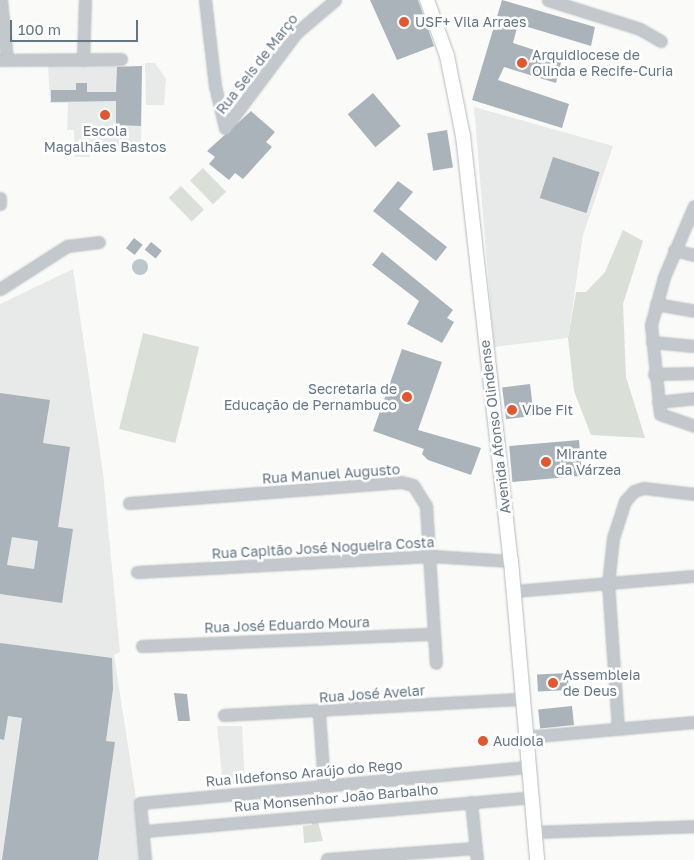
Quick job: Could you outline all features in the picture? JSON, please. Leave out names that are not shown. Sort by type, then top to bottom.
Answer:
[{"type":"main road","name":"Avenida Afonso Olindense","points":[[427,0],[458,95],[511,561],[527,767],[537,860]]},
{"type":"street","points":[[1,0],[3,60],[122,60]]},
{"type":"street","points":[[83,60],[85,0]]},
{"type":"street","name":"Rua Seis de Março","points":[[205,0],[215,86],[225,128],[296,33],[320,6],[335,0]]},
{"type":"street","points":[[548,0],[640,29],[661,41]]},
{"type":"street","points":[[0,198],[0,204]]},
{"type":"street","points":[[694,206],[691,224],[674,250],[656,304],[652,342],[654,374],[660,414],[694,426]]},
{"type":"street","points":[[0,289],[67,246],[100,242]]},
{"type":"street","points":[[674,250],[694,255]]},
{"type":"street","points":[[656,304],[694,311]]},
{"type":"street","points":[[652,342],[694,346]]},
{"type":"street","points":[[654,374],[694,373]]},
{"type":"street","points":[[658,402],[694,398]]},
{"type":"street","name":"Rua Manuel Augusto","points":[[130,504],[400,482],[423,495],[431,556],[436,663]]},
{"type":"street","points":[[618,728],[608,584],[613,538],[625,501],[634,491],[644,488],[694,494]]},
{"type":"street","name":"Rua Capitão José Nogueira Costa","points":[[137,572],[431,556],[511,561]]},
{"type":"street","points":[[514,591],[694,576]]},
{"type":"street","name":"Rua José Eduardo Moura","points":[[142,646],[434,634]]},
{"type":"street","name":"Rua José Avelar","points":[[224,715],[319,713],[523,698]]},
{"type":"street","points":[[319,713],[324,786]]},
{"type":"street","points":[[525,737],[694,722]]},
{"type":"street","name":"Rua Ildefonso Araújo do Rego","points":[[145,860],[145,830],[140,803],[527,767]]},
{"type":"street","name":"Rua Monsenhor João Barbalho","points":[[145,830],[530,797]]},
{"type":"street","points":[[471,802],[477,860]]},
{"type":"street","points":[[534,832],[694,826]]},
{"type":"street","points":[[326,858],[475,848]]},
{"type":"shaded area","points":[[145,63],[155,63],[166,79],[164,105],[146,105]]},
{"type":"shaded area","name":"Escola Magalhães Bastos","points":[[48,64],[142,66],[141,152],[119,151],[119,145],[90,146],[90,157],[75,157],[74,130],[67,130],[68,103],[50,103]]},
{"type":"shaded area","points":[[474,107],[613,146],[583,235],[568,338],[494,347]]},
{"type":"shaded area","points":[[203,168],[226,192],[213,204],[190,181]]},
{"type":"shaded area","points":[[181,186],[204,210],[192,222],[169,198]]},
{"type":"shaded area","points":[[623,230],[643,241],[623,304],[626,377],[645,438],[591,435],[574,391],[568,338],[576,292],[586,292],[605,272]]},
{"type":"shaded area","points":[[137,259],[143,259],[148,264],[146,273],[137,275],[132,270],[132,264]]},
{"type":"shaded area","points":[[73,269],[103,473],[120,652],[114,655],[135,791],[140,860],[0,860],[0,304]]},
{"type":"shaded area","points":[[143,333],[199,347],[175,443],[119,429]]},
{"type":"shaded area","points":[[217,726],[242,726],[245,784],[223,785]]},
{"type":"shaded area","points":[[312,816],[317,818],[323,841],[304,843],[303,826],[312,825]]},
{"type":"building","name":"USF+ Vila Arraes","points":[[370,0],[418,0],[434,46],[397,60]]},
{"type":"building","name":"Arquidiocese de Olinda e Recife-Curia","points":[[502,0],[595,27],[591,46],[518,24],[513,43],[562,59],[556,83],[504,67],[498,80],[569,104],[562,128],[472,100]]},
{"type":"building","points":[[142,66],[141,126],[116,125],[116,101],[51,102],[51,90],[76,90],[76,83],[87,83],[87,92],[116,92],[117,67]]},
{"type":"building","points":[[373,93],[401,126],[375,147],[348,114]]},
{"type":"building","points":[[251,111],[275,132],[266,142],[272,147],[243,179],[235,173],[229,180],[209,164],[215,157],[207,151]]},
{"type":"building","points":[[447,130],[453,168],[433,171],[427,133]]},
{"type":"building","points":[[553,157],[600,172],[586,213],[540,198]]},
{"type":"building","points":[[398,181],[413,192],[399,209],[447,247],[436,261],[373,211]]},
{"type":"building","points":[[134,238],[143,245],[135,255],[126,248]]},
{"type":"building","points":[[151,242],[162,251],[156,259],[145,250]]},
{"type":"building","points":[[382,252],[453,310],[447,318],[454,322],[442,343],[407,324],[419,301],[372,265]]},
{"type":"building","name":"Secretaria de Educação de Pernambuco","points":[[402,349],[442,362],[418,430],[481,448],[471,475],[428,460],[422,454],[424,449],[373,431]]},
{"type":"building","points":[[530,384],[534,416],[506,419],[502,387]]},
{"type":"building","points":[[0,393],[50,400],[43,443],[70,447],[58,527],[73,529],[62,603],[0,594]],"holes":[[[12,537],[38,541],[34,569],[7,565]]]},
{"type":"building","name":"Mirante da Várzea","points":[[579,440],[582,476],[512,482],[509,446]]},
{"type":"building","points":[[0,643],[112,658],[113,689],[106,741],[115,742],[98,860],[2,860],[22,718],[8,716],[4,740],[0,739]]},
{"type":"building","name":"Assembleia de Deus","points":[[568,673],[569,690],[538,692],[537,675]]},
{"type":"building","points":[[174,693],[187,694],[190,721],[178,721]]},
{"type":"building","points":[[572,706],[574,725],[540,728],[538,710]]},
{"type":"place","name":"USF+ Vila Arraes","points":[[404,22]]},
{"type":"place","name":"Arquidiocese de Olinda e Recife-Curia","points":[[522,63]]},
{"type":"place","name":"Escola Magalhães Bastos","points":[[105,115]]},
{"type":"place","name":"Secretaria de Educação de Pernambuco","points":[[407,397]]},
{"type":"place","name":"Vibe Fit","points":[[512,410]]},
{"type":"place","name":"Mirante da Várzea","points":[[546,462]]},
{"type":"place","name":"Assembleia de Deus","points":[[553,683]]},
{"type":"place","name":"Audiola","points":[[483,741]]}]
